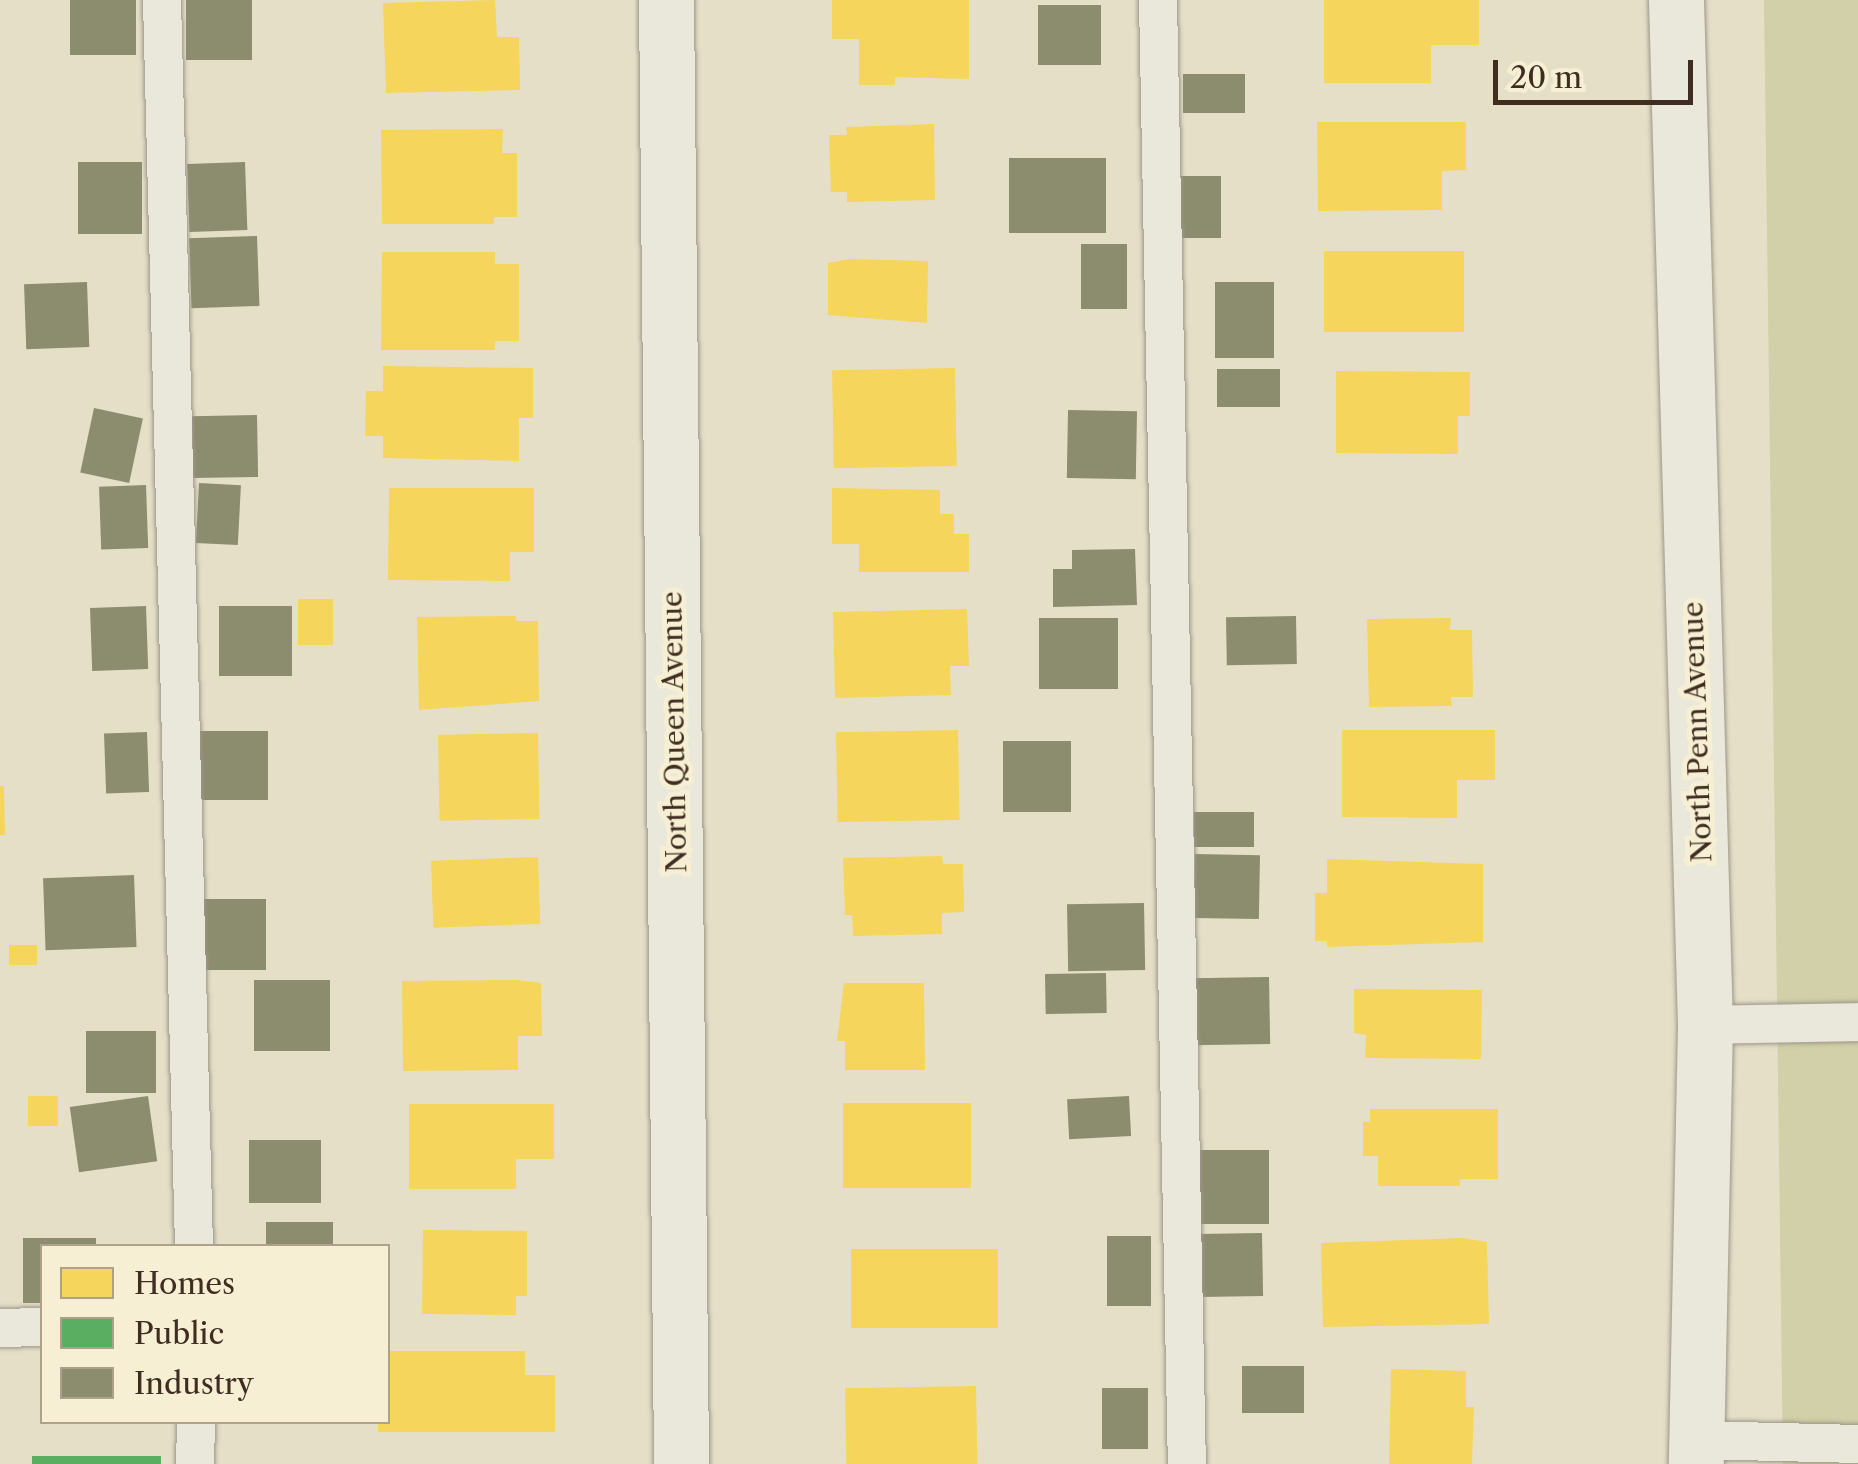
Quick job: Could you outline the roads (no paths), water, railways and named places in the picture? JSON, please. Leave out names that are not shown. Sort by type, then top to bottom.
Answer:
[{"type":"street","name":"North Queen Avenue","points":[[666,0],[681,1464]]},
{"type":"street","name":"North Penn Avenue","points":[[1676,0],[1705,1024],[1696,1452]]},
{"type":"lane","points":[[162,0],[194,1244]]},
{"type":"lane","points":[[1158,0],[1187,1464]]},
{"type":"lane","points":[[1705,1024],[1858,1022]]},
{"type":"lane","points":[[0,1328],[40,1327]]},
{"type":"lane","points":[[196,1424],[196,1464]]},
{"type":"lane","points":[[1696,1452],[1858,1444]]}]
